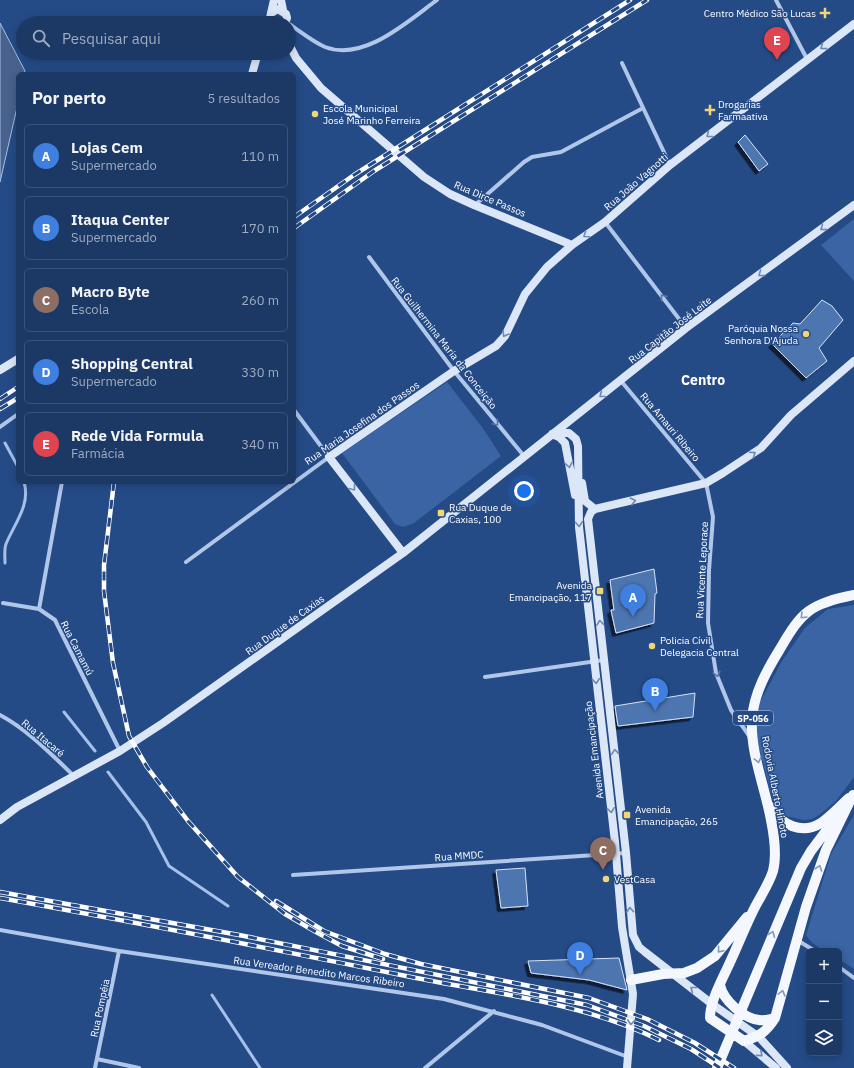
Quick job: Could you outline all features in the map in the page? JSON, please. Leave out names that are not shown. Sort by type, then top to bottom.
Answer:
[{"type":"main road","points":[[271,16],[274,0]]},
{"type":"main road","points":[[281,0],[283,10],[286,16]]},
{"type":"main road","points":[[272,16],[278,9],[283,10]]},
{"type":"main road","name":"Rua João Vagnotti","points":[[454,371],[488,353],[496,346],[505,336],[525,294],[535,279],[572,245],[605,222],[670,165],[854,24]]},
{"type":"main road","name":"Rua Dirce Passos","points":[[296,58],[306,73],[424,177],[450,194],[572,245]]},
{"type":"main road","points":[[253,72],[256,60]]},
{"type":"main road","name":"Rua Capitão José Leite","points":[[552,434],[621,381],[686,328],[854,205]]},
{"type":"main road","points":[[0,370],[16,360]]},
{"type":"main road","points":[[579,464],[585,501],[590,507],[595,509],[706,483],[761,448],[791,415],[854,361]]},
{"type":"main road","name":"Rua Maria Josefina dos Passos","points":[[329,457],[454,371]]},
{"type":"main road","points":[[552,434],[559,432],[569,433],[576,415]]},
{"type":"main road","name":"Avenida Emancipação","points":[[569,433],[576,439],[579,464],[578,508],[616,854],[622,927],[631,980],[632,997],[627,1068]]},
{"type":"main road","points":[[552,434],[559,436],[565,443],[578,508]]},
{"type":"main road","name":"Rua Duque de Caxias","points":[[0,820],[17,807],[120,751],[221,684],[403,553],[552,434]]},
{"type":"main road","points":[[329,457],[403,553]]},
{"type":"main road","name":"Avenida Emancipação","points":[[595,509],[589,515],[587,525],[605,660],[626,853],[631,926],[633,935],[639,947],[674,974]]},
{"type":"main road","name":"SP-056","points":[[837,598],[854,595]]},
{"type":"main road","points":[[837,598],[854,599]]},
{"type":"main road","name":"Rodovia Alberto Hinoto","points":[[754,909],[773,870],[774,849],[768,802],[754,743],[752,719],[756,701],[762,682],[772,661],[793,627],[804,613],[837,598]]},
{"type":"main road","points":[[768,802],[776,816],[784,823],[801,828],[820,824],[854,794]]},
{"type":"main road","points":[[744,1041],[759,1036],[767,1031],[775,1018],[797,940],[826,850],[854,794]]},
{"type":"main road","points":[[717,1068],[801,868],[811,851],[854,794]]},
{"type":"main road","points":[[631,980],[664,974],[684,973],[707,963],[715,956],[754,909]]},
{"type":"main road","points":[[754,909],[712,1004],[710,1018],[744,1041],[776,1068]]},
{"type":"main road","points":[[674,974],[712,1004],[759,1036],[786,1068]]},
{"type":"main road","points":[[720,985],[727,1001],[751,1018],[759,1020],[775,1018]]},
{"type":"street","points":[[296,29],[325,47],[342,51],[362,48],[384,38],[437,0]]},
{"type":"street","points":[[776,0],[807,59]]},
{"type":"street","points":[[622,63],[670,165]]},
{"type":"street","points":[[474,205],[524,162],[532,157],[561,152],[643,108]]},
{"type":"street","points":[[605,222],[686,328]]},
{"type":"street","name":"Rua Guilhermina Maria da Conceição","points":[[369,257],[454,371],[524,456]]},
{"type":"street","name":"Rua Amauri Ribeiro","points":[[621,381],[706,483]]},
{"type":"street","points":[[296,413],[329,457]]},
{"type":"street","points":[[0,428],[16,416]]},
{"type":"street","name":"Rua Maria Josefina dos Passos","points":[[296,481],[329,457]]},
{"type":"street","name":"Rua Vicente Leporace","points":[[706,483],[713,517],[709,570],[708,623],[716,673],[731,710],[754,743]]},
{"type":"street","points":[[3,603],[39,609],[62,484]]},
{"type":"street","name":"Rua Maria Josefina dos Passos","points":[[186,562],[292,484]]},
{"type":"street","name":"Rua Camamú","points":[[39,609],[54,620],[62,633],[120,751]]},
{"type":"street","points":[[485,677],[605,660]]},
{"type":"street","name":"Rua Itacaré","points":[[0,715],[21,728],[46,748],[74,776]]},
{"type":"street","name":"Rua MMDC","points":[[293,875],[626,853]]},
{"type":"street","name":"Rua Vereador Benedito Marcos Ribeiro","points":[[0,930],[119,951],[444,999],[494,1011],[542,1025],[628,1057]]},
{"type":"street","points":[[797,940],[810,948]]},
{"type":"street","name":"Rua Pompéia","points":[[95,1068],[119,951]]},
{"type":"street","points":[[842,969],[854,978]]},
{"type":"street","points":[[425,1068],[494,1011]]},
{"type":"street","points":[[97,1059],[139,1068]]},
{"type":"shaded area","points":[[0,23],[16,54],[16,60],[19,60],[25,71],[16,72],[16,112],[0,182]]},
{"type":"shaded area","points":[[854,219],[854,281],[821,245]]},
{"type":"shaded area","points":[[447,382],[482,427],[501,456],[414,523],[403,527],[395,524],[342,453]]},
{"type":"shaded area","points":[[854,605],[854,777],[836,801],[819,815],[812,819],[804,820],[786,816],[773,801],[756,736],[759,704],[782,661],[805,628],[828,609]]},
{"type":"shaded area","points":[[854,815],[854,969],[842,961],[842,948],[820,948],[816,946],[806,935],[831,854]]},
{"type":"building","points":[[745,135],[768,164],[759,171],[738,142]]},
{"type":"building","name":"Paróquia Nossa Senhora D'Ajuda","points":[[822,300],[832,306],[843,320],[819,348],[827,361],[806,378],[772,344],[793,323],[800,324]]},
{"type":"building","points":[[654,569],[657,593],[655,594],[654,623],[616,633],[611,610],[614,610],[610,580]]},
{"type":"building","points":[[695,693],[693,717],[618,726],[615,706]]},
{"type":"building","points":[[525,868],[528,906],[501,908],[496,870]]},
{"type":"building","points":[[619,958],[627,990],[589,980],[531,973],[528,961]]},
{"type":"waterway","points":[[5,443],[16,463]]},
{"type":"waterway","points":[[5,563],[6,544],[21,514],[25,499],[26,490],[24,484]]},
{"type":"waterway","points":[[64,712],[95,751]]},
{"type":"waterway","points":[[108,772],[146,822],[169,866],[228,906]]},
{"type":"waterway","points":[[212,995],[260,1068]]},
{"type":"railway","points":[[296,216],[354,175],[630,0]]},
{"type":"railway","points":[[296,227],[374,171],[647,0]]},
{"type":"railway","points":[[0,399],[16,388]]},
{"type":"railway","points":[[0,409],[16,399]]},
{"type":"railway","points":[[114,484],[104,565],[104,591],[113,663],[129,736],[147,767],[188,821],[238,877],[285,914],[316,932],[342,946],[383,959]]},
{"type":"railway","points":[[0,892],[239,935],[587,1005],[644,1026],[691,1049],[720,1068]]},
{"type":"railway","points":[[0,898],[540,1001],[601,1017],[630,1027],[659,1040]]},
{"type":"railway","points":[[276,901],[324,931],[385,954],[421,964],[589,998],[647,1019],[695,1043],[734,1068]]},
{"type":"place","name":"Centro Médico São Lucas","points":[[825,13]]},
{"type":"place","name":"Rede Vida Formula","points":[[777,60]]},
{"type":"place","name":"Drogarias Farmaativa","points":[[710,110]]},
{"type":"place","name":"Escola Municipal José Marinho Ferreira","points":[[315,114]]},
{"type":"place","name":"Paróquia Nossa Senhora D'Ajuda","points":[[806,334]]},
{"type":"place","name":"Rua Duque de Caxias, 100","points":[[441,513]]},
{"type":"place","name":"Avenida Emancipação, 117","points":[[600,591]]},
{"type":"place","name":"Lojas Cem","points":[[633,617]]},
{"type":"place","name":"Policia Cívil Delegacia Central","points":[[652,646]]},
{"type":"place","name":"Itaqua Center","points":[[655,711]]},
{"type":"place","name":"Avenida Emancipação, 265","points":[[627,815]]},
{"type":"place","name":"Macro Byte","points":[[603,870]]},
{"type":"place","name":"VestCasa","points":[[606,879]]},
{"type":"place","name":"Shopping Central","points":[[580,975]]},
{"type":"district","name":"Centro","points":[[703,380]]}]
